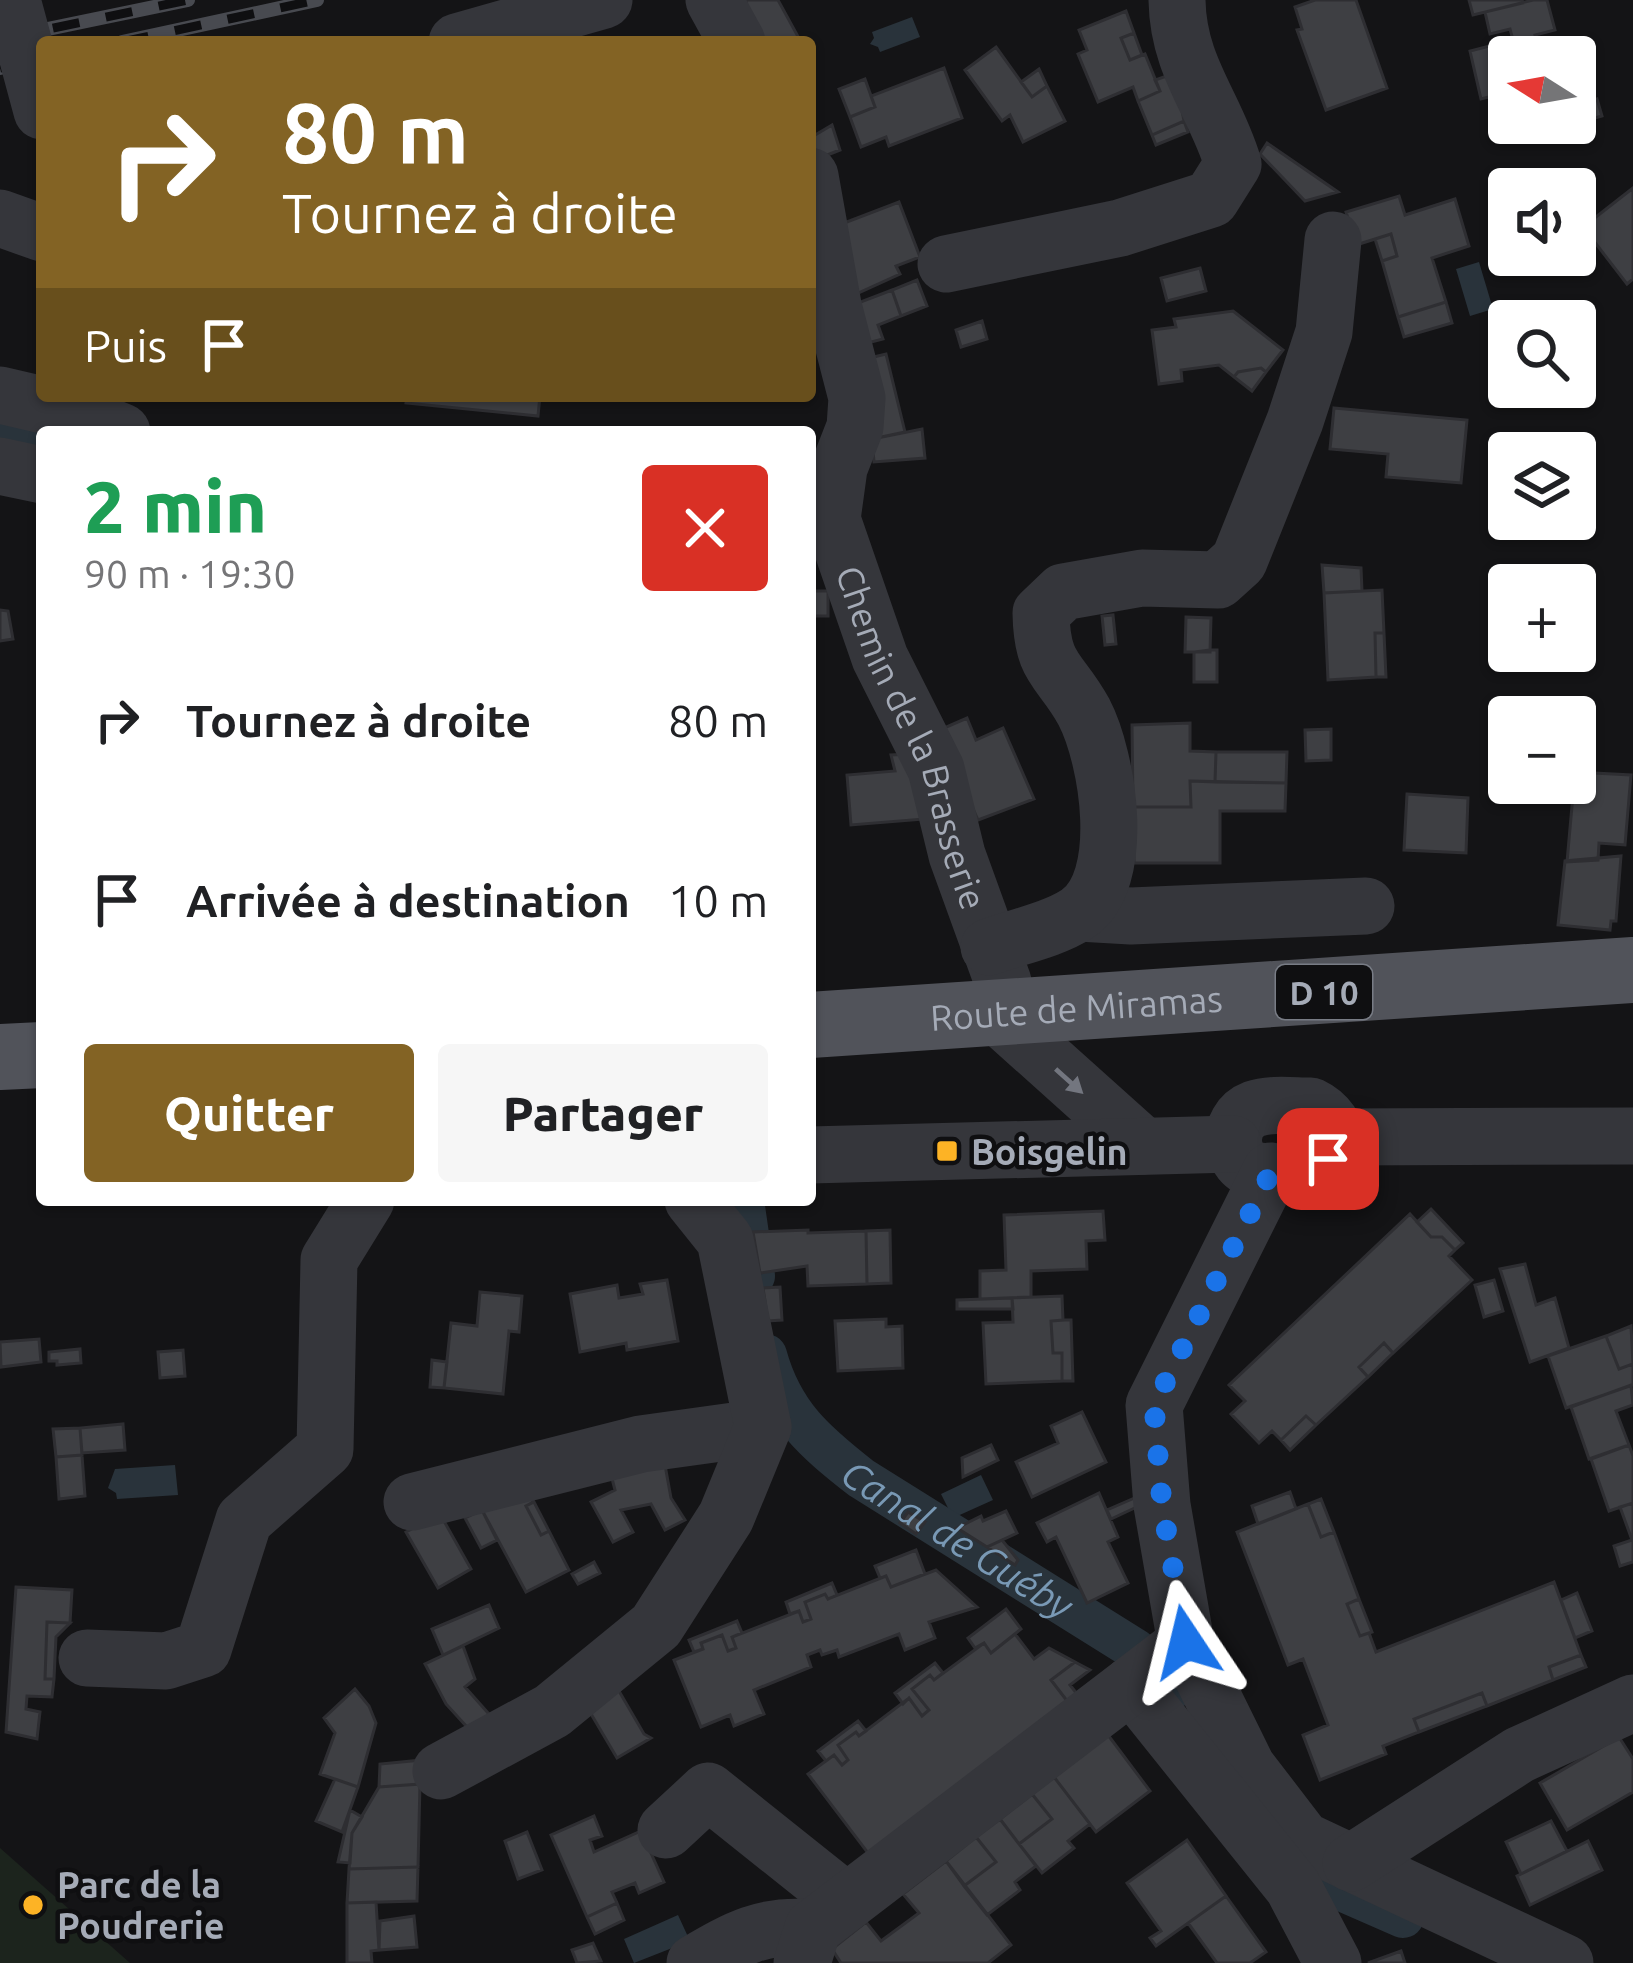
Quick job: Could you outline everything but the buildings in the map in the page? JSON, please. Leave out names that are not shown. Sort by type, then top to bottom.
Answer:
[{"type":"main road","name":"Route de Miramas","points":[[816,1025],[1633,970]]},
{"type":"main road","points":[[0,1058],[36,1055]]},
{"type":"street","points":[[12,0],[36,89]]},
{"type":"street","points":[[479,36],[604,0]]},
{"type":"street","points":[[714,0],[734,36]]},
{"type":"street","points":[[946,264],[1120,228],[1211,199],[1233,164],[1224,134],[1192,78],[1177,0]]},
{"type":"street","name":"Chemin de la Brasserie","points":[[816,210],[833,305],[857,398],[855,428],[839,468],[832,519],[880,658],[936,769],[1006,1014]]},
{"type":"street","points":[[0,218],[36,231]]},
{"type":"street","points":[[1079,913],[1102,879],[1108,816],[1103,757],[1082,710],[1057,677],[1042,643],[1041,613],[1063,592],[1142,578],[1218,580],[1239,561],[1295,421],[1324,332],[1334,240]]},
{"type":"street","points":[[0,395],[73,412],[107,426]]},
{"type":"street","points":[[0,466],[36,474]]},
{"type":"street","points":[[989,947],[1079,913],[1131,916],[1366,906]]},
{"type":"street","points":[[1006,1014],[1143,1146]]},
{"type":"street","points":[[1565,1963],[1303,1840],[1246,1767],[1186,1642],[1162,1505],[1154,1405],[1252,1158],[1238,1122],[1261,1107],[1311,1106],[1328,1116],[1338,1136],[1633,1136]]},
{"type":"street","points":[[816,1155],[1143,1146],[1252,1158]]},
{"type":"street","points":[[87,1658],[166,1661],[203,1649],[244,1520],[325,1449],[329,1260],[362,1206]]},
{"type":"street","points":[[441,1771],[552,1711],[656,1626],[726,1517],[763,1427],[725,1240],[698,1206]]},
{"type":"street","points":[[412,1502],[641,1444],[763,1427]]},
{"type":"street","points":[[694,1963],[778,1924],[821,1931],[1186,1642]]},
{"type":"street","points":[[1131,1685],[1293,1887],[1333,1963]]},
{"type":"street","points":[[1351,1863],[1519,1755],[1633,1703]]},
{"type":"street","points":[[666,1830],[708,1791],[821,1931]]},
{"type":"shaded area","points":[[912,17],[920,37],[880,52],[870,44],[872,32]]},
{"type":"shaded area","points":[[1479,262],[1490,300],[1488,311],[1470,316],[1456,269]]},
{"type":"shaded area","points":[[175,1465],[178,1495],[117,1499],[108,1488],[115,1469]]},
{"type":"shaded area","points":[[981,1475],[993,1500],[953,1518],[941,1494]]},
{"type":"shaded area","name":"Parc de la Poudrerie","points":[[0,1848],[130,1963],[0,1963]]},
{"type":"shaded area","points":[[678,1915],[690,1941],[634,1963],[624,1939]]},
{"type":"waterway","name":"Canal de Guéby","points":[[0,431],[36,442]]},
{"type":"waterway","name":"Canal de Guéby","points":[[744,1206],[754,1276]]},
{"type":"waterway","name":"Canal de Guéby","points":[[766,1355],[791,1410],[829,1452],[861,1478],[1136,1650],[1167,1694]]},
{"type":"waterway","name":"Canal de Guéby","points":[[1280,1852],[1291,1868],[1403,1917]]},
{"type":"railway","points":[[0,39],[188,0]]},
{"type":"railway","points":[[150,36],[317,0]]},
{"type":"railway","points":[[0,68],[36,60]]},
{"type":"place","name":"Boisgelin","points":[[947,1151]]},
{"type":"place","name":"Parc de la Poudrerie","points":[[33,1905]]},
{"type":"route","points":[[1186,1642],[1162,1505],[1154,1405],[1271,1172],[1307,1172],[1328,1159]]}]
